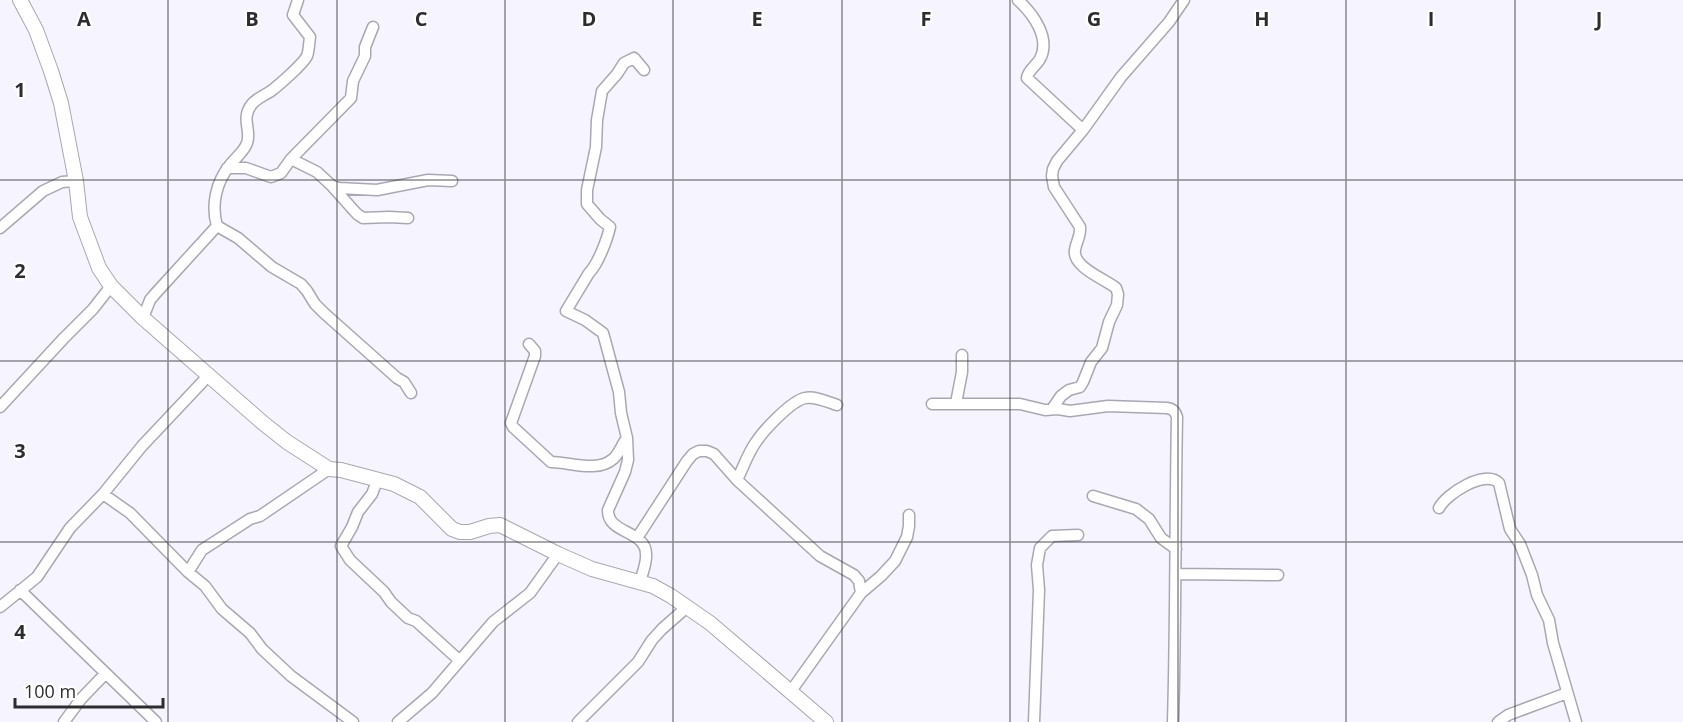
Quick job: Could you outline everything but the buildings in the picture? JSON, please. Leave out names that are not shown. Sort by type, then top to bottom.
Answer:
[{"type":"street","points":[[20,0],[36,30],[61,104],[76,181],[80,218],[99,268],[111,286],[143,318],[271,430],[329,469],[394,484],[420,496],[453,529],[460,532],[500,525],[592,569],[653,586],[710,623],[826,722]]},
{"type":"street","points":[[298,0],[293,15],[310,37],[307,56],[274,88],[254,102],[246,116],[247,143],[227,168],[214,202],[217,226],[238,238],[267,264],[301,284],[324,313],[404,382],[411,393]]},
{"type":"street","points":[[1018,0],[1039,28],[1044,39],[1041,57],[1028,73],[1027,78],[1083,130]]},
{"type":"street","points":[[1052,410],[1061,396],[1069,390],[1080,387],[1083,382],[1091,362],[1102,348],[1118,299],[1116,288],[1078,262],[1074,251],[1081,232],[1080,227],[1052,181],[1053,169],[1121,77],[1170,22],[1184,0]]},
{"type":"street","points":[[227,168],[246,168],[268,176],[281,173],[291,159],[351,98],[353,81],[365,56],[365,47],[373,27]]},
{"type":"street","points":[[640,582],[647,553],[637,538],[620,528],[608,514],[628,460],[627,438],[619,392],[603,333],[585,320],[566,311],[593,268],[610,227],[587,204],[587,190],[597,147],[597,120],[602,91],[618,74],[624,63],[634,58],[644,70]]},
{"type":"street","points":[[291,159],[313,170],[332,185],[363,218],[408,219]]},
{"type":"street","points":[[332,185],[339,188],[377,190],[428,180],[452,181]]},
{"type":"street","points":[[0,228],[44,191],[62,182],[76,181]]},
{"type":"street","points":[[143,318],[154,294],[217,226]]},
{"type":"street","points":[[0,407],[93,309],[111,286]]},
{"type":"street","points":[[529,344],[535,356],[511,423],[516,430],[551,462],[589,466],[606,463],[614,458],[627,438]]},
{"type":"street","points":[[956,403],[962,372],[962,355]]},
{"type":"street","points":[[0,607],[37,577],[70,528],[103,494],[142,446],[208,376]]},
{"type":"street","points":[[737,480],[754,443],[792,405],[802,398],[837,405]]},
{"type":"street","points":[[932,404],[1020,404],[1041,410],[1078,410],[1108,406],[1167,408],[1175,412],[1177,417],[1176,574],[1173,722]]},
{"type":"street","points":[[637,538],[687,460],[699,451],[707,451],[714,454],[737,480],[820,556],[854,575],[859,581],[861,593]]},
{"type":"street","points":[[188,572],[202,550],[250,519],[260,516],[329,469]]},
{"type":"street","points":[[1439,508],[1446,497],[1477,480],[1492,478],[1499,483],[1510,529],[1520,544],[1537,595],[1549,620],[1553,643],[1576,722]]},
{"type":"street","points":[[377,481],[372,494],[358,512],[341,546],[350,560],[384,592],[391,602],[459,660]]},
{"type":"street","points":[[103,494],[130,513],[188,572],[205,586],[222,609],[250,633],[262,649],[291,676],[353,722]]},
{"type":"street","points":[[1093,496],[1141,512],[1149,519],[1161,538],[1176,549]]},
{"type":"street","points":[[791,691],[861,593],[895,561],[907,537],[909,515]]},
{"type":"street","points":[[1034,722],[1039,590],[1037,565],[1040,548],[1052,536],[1078,535]]},
{"type":"street","points":[[398,722],[432,693],[492,622],[530,593],[558,554]]},
{"type":"street","points":[[1176,574],[1278,574]]},
{"type":"street","points":[[20,590],[156,722]]},
{"type":"street","points":[[578,722],[638,662],[662,629],[687,607]]},
{"type":"street","points":[[64,722],[81,699],[105,674]]},
{"type":"street","points":[[1498,722],[1508,715],[1567,693]]}]
